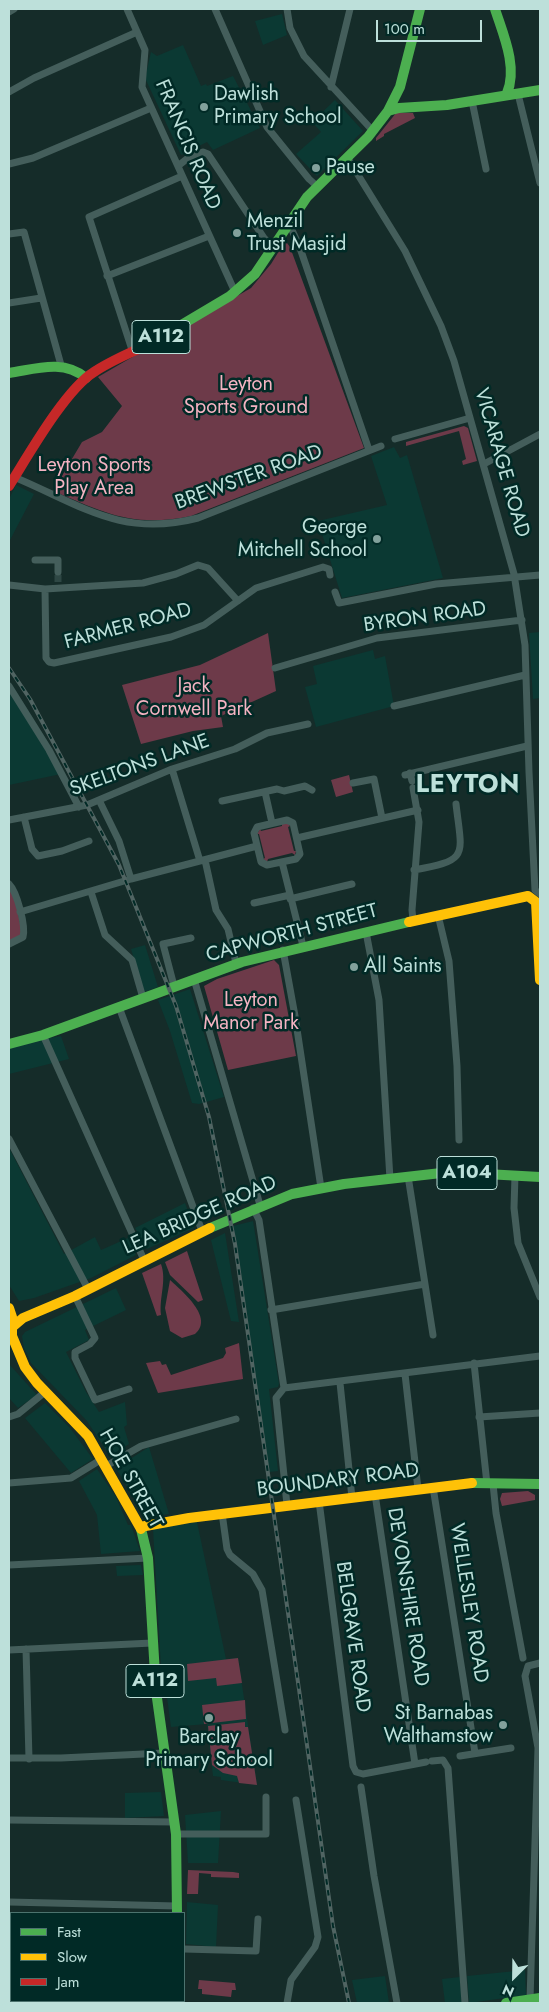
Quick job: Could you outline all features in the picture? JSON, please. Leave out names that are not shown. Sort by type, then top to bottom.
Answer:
[{"type":"main road","name":"A112","points":[[11,482],[42,433],[86,378],[100,366],[133,352],[235,292],[256,274],[287,225],[318,187],[373,131],[388,111],[400,87],[420,9]]},
{"type":"main road","points":[[495,9],[512,75],[510,89],[507,93]]},
{"type":"main road","points":[[512,75],[522,86],[540,90]]},
{"type":"main road","points":[[400,87],[402,98],[413,106]]},
{"type":"main road","points":[[388,111],[413,106],[472,101],[507,93],[518,94],[540,90]]},
{"type":"main road","points":[[9,373],[61,365],[76,369],[86,378]]},
{"type":"main road","name":"CAPWORTH STREET","points":[[9,1044],[119,1007],[236,963],[282,950],[537,895]]},
{"type":"main road","name":"VICARAGE ROAD","points":[[537,895],[540,980]]},
{"type":"main road","name":"LEA BRIDGE ROAD","points":[[11,1328],[23,1318],[75,1296],[202,1231],[292,1194],[408,1176],[457,1172],[540,1177]]},
{"type":"main road","name":"A112","points":[[9,1308],[11,1328]]},
{"type":"main road","name":"HOE STREET","points":[[11,1328],[12,1336],[22,1362],[46,1392],[81,1428],[104,1462],[140,1527],[148,1558],[152,1642],[164,1753],[176,1834],[177,1910]]},
{"type":"main road","name":"BOUNDARY ROAD","points":[[140,1527],[159,1522],[222,1513],[465,1483],[540,1484]]},
{"type":"main road","points":[[506,2003],[530,2000]]},
{"type":"street","points":[[9,12],[14,9]]},
{"type":"street","name":"FRANCIS ROAD","points":[[128,9],[145,50],[146,60],[141,80],[151,108],[235,292]]},
{"type":"street","points":[[216,9],[267,127],[309,179],[318,187]]},
{"type":"street","points":[[287,9],[296,42],[304,56],[373,131]]},
{"type":"street","points":[[332,87],[350,9]]},
{"type":"street","points":[[9,92],[34,78],[137,32]]},
{"type":"street","points":[[518,94],[540,183]]},
{"type":"street","points":[[472,101],[486,168]]},
{"type":"street","points":[[9,164],[33,158],[151,108]]},
{"type":"street","points":[[178,166],[203,152],[208,154],[264,238],[273,246]]},
{"type":"street","name":"VICARAGE ROAD","points":[[347,157],[380,207],[430,299],[454,360],[514,578],[522,620],[535,890],[537,895]]},
{"type":"street","points":[[133,352],[89,217],[182,176]]},
{"type":"street","points":[[287,225],[292,230],[300,248],[369,450]]},
{"type":"street","points":[[9,234],[24,232],[61,365]]},
{"type":"street","points":[[107,276],[209,236]]},
{"type":"street","points":[[9,303],[41,298]]},
{"type":"street","points":[[395,439],[470,418]]},
{"type":"street","points":[[484,464],[540,434]]},
{"type":"street","name":"BREWSTER ROAD","points":[[11,482],[107,519],[168,524],[198,518],[381,446]]},
{"type":"street","points":[[35,560],[58,560],[58,572]]},
{"type":"street","points":[[9,585],[45,589],[57,585],[143,583],[176,574],[198,565],[208,568],[238,601]]},
{"type":"street","name":"FARMER ROAD","points":[[45,589],[46,658],[49,662],[54,663],[171,637],[204,625],[256,588],[323,567],[329,569],[330,575]]},
{"type":"street","points":[[335,592],[339,603],[436,584],[540,575]]},
{"type":"street","name":"BYRON ROAD","points":[[275,668],[377,638],[522,620]]},
{"type":"street","points":[[394,706],[525,675]]},
{"type":"street","points":[[9,686],[49,750],[79,807]]},
{"type":"street","name":"SKELTONS LANE","points":[[9,820],[79,807],[172,769],[236,749],[267,733],[308,724]]},
{"type":"street","points":[[414,920],[412,910],[418,810],[412,785],[407,774],[528,746]]},
{"type":"street","points":[[172,769],[202,860],[216,910],[228,929],[236,963]]},
{"type":"street","points":[[353,783],[374,779],[382,818]]},
{"type":"street","points":[[222,801],[277,789],[284,791],[305,786],[312,790]]},
{"type":"street","points":[[265,792],[272,823]]},
{"type":"street","points":[[99,800],[119,841],[131,879]]},
{"type":"street","points":[[414,870],[445,864],[456,857],[460,844],[456,804]]},
{"type":"street","points":[[297,838],[418,810]]},
{"type":"street","points":[[24,818],[32,849],[38,856],[62,851],[89,841]]},
{"type":"street","points":[[287,820],[293,823],[300,854],[296,859],[267,865],[260,862],[254,833],[257,827],[272,823],[287,820]]},
{"type":"street","points":[[20,912],[131,879],[257,846]]},
{"type":"street","points":[[282,862],[302,946]]},
{"type":"street","points":[[9,884],[13,890],[25,930],[23,937],[9,944]]},
{"type":"street","points":[[254,903],[352,884]]},
{"type":"street","points":[[91,892],[105,935],[132,960],[143,998]]},
{"type":"street","points":[[438,915],[449,961],[457,1066],[459,1140]]},
{"type":"street","points":[[366,932],[379,1000],[390,1179]]},
{"type":"street","points":[[174,986],[163,944],[191,938]]},
{"type":"street","points":[[282,950],[295,1016],[321,1188]]},
{"type":"street","points":[[194,979],[257,1207],[284,1388]]},
{"type":"street","points":[[119,1007],[202,1231]]},
{"type":"street","points":[[43,1034],[144,1260]]},
{"type":"street","points":[[9,1139],[88,1289]]},
{"type":"street","points":[[515,1175],[514,1208],[518,1243],[540,1297]]},
{"type":"street","points":[[408,1176],[433,1335]]},
{"type":"street","points":[[271,1310],[425,1284]]},
{"type":"street","points":[[75,1296],[95,1338],[90,1344],[75,1352],[75,1358],[95,1400],[129,1388]]},
{"type":"street","points":[[287,1505],[276,1398],[284,1388],[340,1383],[474,1363],[540,1356]]},
{"type":"street","points":[[474,1363],[479,1418],[523,1658]]},
{"type":"street","points":[[404,1374],[418,1489]]},
{"type":"street","points":[[340,1383],[352,1498]]},
{"type":"street","points":[[9,1417],[18,1414],[46,1392]]},
{"type":"street","points":[[479,1418],[540,1413]]},
{"type":"street","points":[[9,1483],[71,1478],[141,1446],[236,1419]]},
{"type":"street","name":"WELLESLEY ROAD","points":[[433,1487],[475,1753]]},
{"type":"street","name":"DEVONSHIRE ROAD","points":[[375,1494],[415,1764]]},
{"type":"street","name":"BELGRAVE ROAD","points":[[319,1501],[352,1766],[360,1774],[415,1764]]},
{"type":"street","points":[[222,1513],[226,1549],[230,1555],[253,1574],[262,1590],[285,1730]]},
{"type":"street","points":[[9,1565],[148,1558]]},
{"type":"street","points":[[9,1650],[152,1642]]},
{"type":"street","points":[[26,1649],[28,1759]]},
{"type":"street","points":[[530,2000],[538,1741],[525,1676],[528,1666],[540,1663]]},
{"type":"street","points":[[460,1756],[512,1748]]},
{"type":"street","points":[[9,1758],[28,1759],[164,1753]]},
{"type":"street","points":[[415,1764],[429,1761],[445,1761],[448,1768],[465,2003]]},
{"type":"street","points":[[361,1787],[374,1876],[397,2003]]},
{"type":"street","points":[[176,1834],[266,1834],[266,1797]]},
{"type":"street","points":[[287,2003],[291,1980],[315,1947],[318,1937],[296,1800]]},
{"type":"street","points":[[9,1820],[174,1822]]},
{"type":"street","points":[[9,1902],[177,1910]]},
{"type":"street","points":[[185,1949],[256,1952],[258,1919]]},
{"type":"shaded area","points":[[282,14],[287,35],[263,45],[255,21]]},
{"type":"shaded area","name":"Dawlish Primary School","points":[[183,45],[201,86],[206,84],[207,86],[233,76],[260,128],[213,150],[207,142],[181,155],[145,78],[151,52],[157,56]]},
{"type":"shaded area","points":[[335,100],[363,131],[317,176],[296,154],[321,132],[312,122]]},
{"type":"shaded area","name":"George Mitchell School","points":[[394,447],[400,458],[407,455],[443,578],[342,598],[318,521],[387,505],[371,456]]},
{"type":"shaded area","points":[[16,485],[34,494],[9,542],[9,499]]},
{"type":"shaded area","points":[[540,632],[540,698],[533,699],[529,633]]},
{"type":"shaded area","points":[[373,650],[375,659],[385,656],[394,706],[316,727],[305,687],[317,684],[313,666]]},
{"type":"shaded area","points":[[9,690],[61,774],[9,785]]},
{"type":"shaded area","points":[[145,945],[158,987],[144,992],[131,949]]},
{"type":"shaded area","points":[[190,989],[224,1097],[199,1104],[192,1103],[170,1031],[158,1000]]},
{"type":"shaded area","points":[[61,1036],[69,1059],[9,1074],[9,1045]]},
{"type":"shaded area","points":[[9,1148],[64,1254],[95,1237],[101,1250],[128,1238],[136,1255],[91,1278],[34,1298],[19,1301],[9,1285]]},
{"type":"shaded area","points":[[185,1203],[194,1228],[147,1249],[135,1228]]},
{"type":"shaded area","points":[[253,1221],[279,1384],[278,1387],[269,1389],[278,1471],[269,1472],[233,1226]]},
{"type":"shaded area","points":[[225,1233],[239,1322],[231,1321],[211,1240]]},
{"type":"shaded area","points":[[116,1288],[126,1310],[85,1330],[89,1340],[66,1352],[86,1392],[99,1412],[125,1402],[127,1425],[124,1427],[129,1444],[110,1456],[87,1421],[31,1363],[24,1348],[22,1336],[25,1332]]},
{"type":"shaded area","points":[[9,1364],[37,1395],[18,1408],[9,1398]]},
{"type":"shaded area","points":[[45,1403],[70,1428],[93,1459],[71,1473],[25,1418]]},
{"type":"shaded area","points":[[149,1447],[169,1514],[145,1517],[116,1468]]},
{"type":"shaded area","points":[[97,1469],[116,1497],[128,1525],[131,1525],[140,1551],[101,1554],[97,1515],[79,1481]]},
{"type":"shaded area","points":[[197,1522],[226,1659],[238,1658],[257,1785],[221,1780],[221,1777],[213,1776],[207,1724],[171,1727],[163,1668],[161,1668],[153,1529]]},
{"type":"shaded area","points":[[141,1565],[143,1575],[117,1576],[116,1566]]},
{"type":"shaded area","points":[[161,1792],[164,1816],[125,1818],[125,1793]]},
{"type":"shaded area","points":[[221,1811],[218,1863],[188,1863],[185,1815]]},
{"type":"shaded area","points":[[187,1902],[218,1905],[216,1947],[186,1944]]},
{"type":"shaded area","points":[[525,1970],[526,1995],[469,2003],[467,1976]]},
{"type":"shaded area","points":[[385,1976],[389,2003],[357,2003],[352,1980]]},
{"type":"shaded area","points":[[460,1977],[462,2003],[445,2003],[442,1979]]},
{"type":"green space","points":[[396,113],[413,113],[415,118],[384,134],[384,136],[376,141],[376,138]]},
{"type":"green space","name":"Leyton Sports Ground","points":[[284,243],[287,243],[290,247],[364,448],[191,516],[171,519],[152,520],[120,516],[104,512],[53,491],[82,442],[102,432],[122,406],[98,377],[251,288],[271,264]]},
{"type":"green space","points":[[464,426],[468,428],[477,461],[463,465],[462,461],[466,459],[459,431],[406,446],[406,442]]},
{"type":"green space","name":"Jack Cornwell Park","points":[[268,633],[276,691],[221,716],[223,727],[193,731],[141,744],[122,685],[200,665]]},
{"type":"green space","points":[[349,775],[353,792],[336,797],[331,780]]},
{"type":"green space","points":[[287,822],[290,826],[288,827],[294,851],[296,851],[295,855],[292,853],[268,859],[267,862],[263,859],[265,858],[259,834],[257,834],[260,829],[261,831],[282,826],[282,823]]},
{"type":"green space","points":[[9,884],[13,889],[23,937],[9,944]]},
{"type":"green space","name":"Leyton Manor Park","points":[[274,960],[279,965],[296,1056],[228,1070],[204,986],[217,979]]},
{"type":"green space","points":[[187,1251],[203,1300],[198,1302],[170,1275],[165,1262]]},
{"type":"green space","points":[[161,1264],[163,1283],[161,1315],[157,1316],[142,1273]]},
{"type":"green space","points":[[170,1280],[188,1298],[199,1313],[201,1320],[200,1328],[195,1334],[182,1338],[170,1331],[165,1308]]},
{"type":"green space","points":[[239,1343],[243,1379],[158,1393],[146,1363],[160,1361],[162,1365],[166,1364],[171,1375],[223,1358],[226,1353],[225,1348]]},
{"type":"green space","points":[[528,1491],[535,1495],[535,1500],[502,1506],[500,1499],[502,1493]]},
{"type":"green space","points":[[238,1658],[242,1683],[217,1686],[216,1678],[188,1681],[187,1664]]},
{"type":"green space","points":[[245,1700],[246,1719],[204,1724],[202,1705]]},
{"type":"green space","points":[[245,1722],[245,1727],[248,1727],[257,1785],[239,1783],[237,1776],[223,1773],[212,1765],[208,1726]]},
{"type":"green space","points":[[188,1870],[233,1872],[239,1873],[239,1878],[211,1877],[211,1874],[199,1873],[198,1894],[187,1894]]},
{"type":"green space","points":[[199,1980],[235,1983],[236,1990],[232,1990],[231,1997],[202,1994],[202,1989],[198,1989]]},
{"type":"tunnel","points":[[58,572],[58,582]]},
{"type":"railway","points":[[9,668],[30,699],[119,865],[176,1006],[209,1117],[235,1244],[333,1926],[349,2003]]},
{"type":"traffic: fast","points":[[156,340],[230,296],[255,274],[307,197],[368,137],[388,111],[400,87],[420,9]]},
{"type":"traffic: fast","points":[[495,9],[510,62],[510,83],[507,93]]},
{"type":"traffic: fast","points":[[388,111],[399,108],[447,105],[540,90]]},
{"type":"traffic: fast","points":[[9,373],[59,367],[77,372],[86,378]]},
{"type":"traffic: fast","points":[[9,1044],[43,1035],[242,962],[409,922]]},
{"type":"traffic: fast","points":[[210,1228],[292,1194],[344,1184],[450,1172],[540,1177]]},
{"type":"traffic: fast","points":[[472,1483],[540,1484]]},
{"type":"traffic: fast","points":[[141,1529],[148,1558],[156,1691],[176,1834],[177,1912]]},
{"type":"traffic: fast","points":[[506,2003],[540,1998]]},
{"type":"traffic: slow","points":[[409,922],[528,896],[536,902],[540,980]]},
{"type":"traffic: slow","points":[[10,1329],[23,1318],[75,1296],[210,1228]]},
{"type":"traffic: slow","points":[[9,1308],[12,1317],[12,1336],[25,1367],[37,1383],[88,1436],[141,1529]]},
{"type":"traffic: slow","points":[[140,1527],[189,1518],[472,1483]]},
{"type":"traffic: jam","points":[[9,486],[59,408],[83,381],[109,363],[156,340]]},
{"type":"place","name":"Dawlish Primary School","points":[[204,107]]},
{"type":"place","name":"Pause","points":[[316,168]]},
{"type":"place","name":"Menzil Trust Masjid","points":[[237,233]]},
{"type":"place","name":"George Mitchell School","points":[[377,539]]},
{"type":"place","name":"All Saints","points":[[354,967]]},
{"type":"place","name":"Barclay Primary School","points":[[209,1718]]},
{"type":"place","name":"St Barnabas Walthamstow","points":[[503,1725]]},
{"type":"district","name":"LEYTON","points":[[468,786]]},
{"type":"park label","name":"Leyton Sports Play Area","points":[[94,478]]}]
